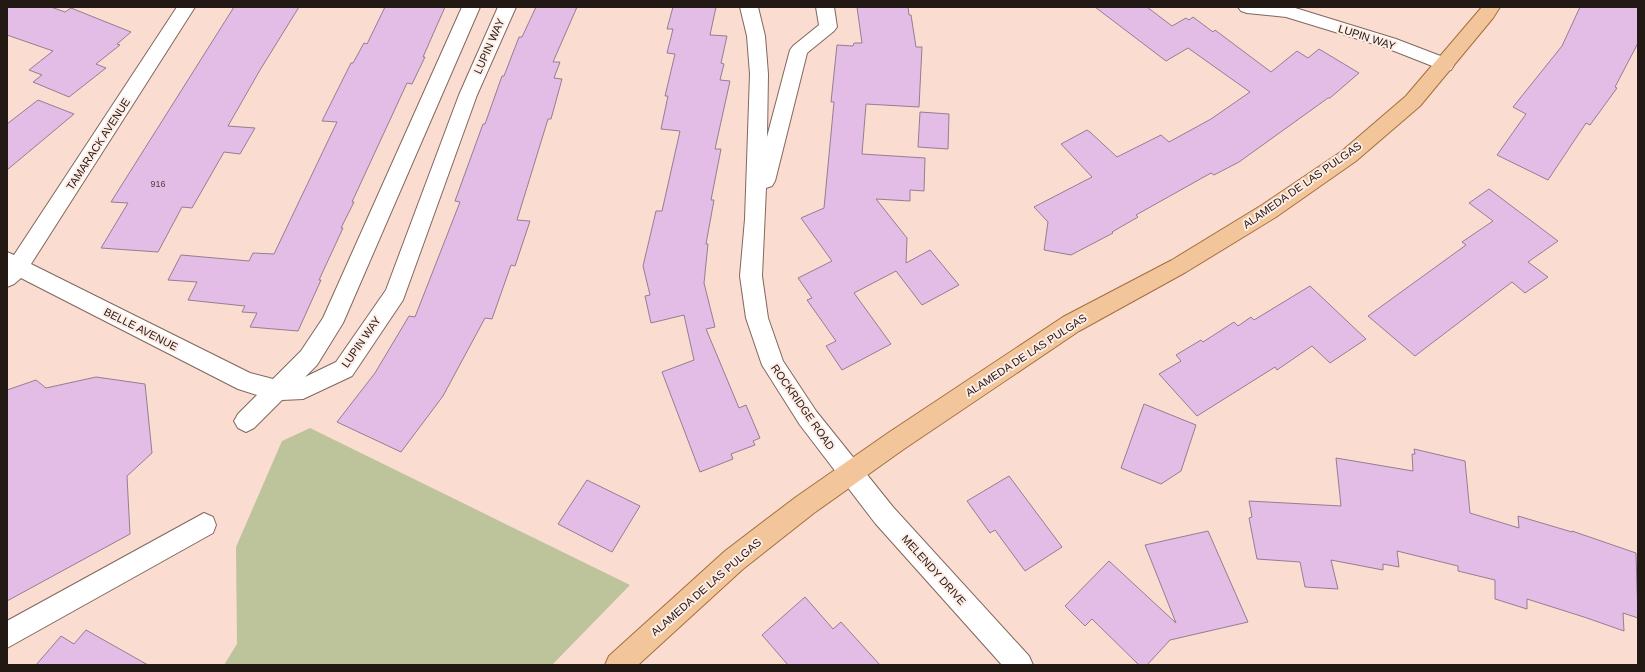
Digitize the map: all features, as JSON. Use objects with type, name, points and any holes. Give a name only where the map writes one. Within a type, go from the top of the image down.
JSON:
[{"type":"main road","name":"ALAMEDA DE LAS PULGAS","points":[[618,665],[734,560],[850,473],[1071,324],[1179,266],[1269,210],[1349,156],[1413,101],[1445,65],[1487,14],[1491,7]]},
{"type":"street","points":[[246,421],[309,358],[332,323],[471,7]]},
{"type":"street","name":"LUPIN WAY","points":[[278,390],[303,389],[344,369],[395,294],[468,95],[506,7]]},
{"type":"street","name":"ROCKRIDGE ROAD","points":[[749,7],[756,36],[759,74],[755,219],[751,276],[757,318],[773,365],[808,418],[850,473]]},
{"type":"street","name":"ROCKRIDGE ROAD","points":[[755,219],[799,50],[828,27],[825,7]]},
{"type":"street","name":"LUPIN WAY","points":[[1247,7],[1280,10],[1390,43],[1445,65]]},
{"type":"street","name":"TAMARACK AVENUE","points":[[11,269],[184,8]]},
{"type":"street","name":"BELLE AVENUE","points":[[11,269],[246,382],[278,390]]},
{"type":"street","name":"MELENDY DRIVE","points":[[850,473],[890,522],[1020,665]]},
{"type":"street","points":[[7,635],[204,525]]},
{"type":"green space","points":[[310,428],[630,585],[552,665],[224,665],[237,644],[236,547],[282,441]]},
{"type":"building","points":[[7,7],[51,7],[65,12],[71,8],[131,32],[117,44],[120,45],[96,64],[106,68],[69,97],[33,82],[42,75],[29,70],[53,51],[7,35]]},
{"type":"building","points":[[234,7],[299,7],[260,70],[228,126],[255,128],[240,154],[224,152],[192,208],[182,207],[158,252],[101,248],[128,203],[111,202]]},
{"type":"building","points":[[385,7],[445,7],[423,57],[425,57],[412,84],[407,83],[352,202],[354,202],[341,228],[343,228],[298,331],[250,327],[257,313],[242,312],[245,306],[188,300],[197,282],[168,280],[181,255],[249,261],[253,253],[274,254],[337,122],[322,121],[351,63],[353,63],[364,43],[367,44]]},
{"type":"building","points":[[536,7],[577,7],[553,62],[560,62],[554,78],[562,79],[551,119],[548,119],[517,220],[530,221],[515,266],[511,265],[492,319],[485,318],[443,396],[401,452],[337,422],[375,373],[409,316],[415,317],[460,202],[455,201],[483,124],[485,124],[502,76],[504,76],[519,37],[522,37]]},
{"type":"building","points":[[673,7],[716,7],[710,35],[727,36],[721,63],[724,64],[720,80],[730,81],[715,149],[721,149],[711,200],[714,200],[706,244],[708,244],[704,283],[715,327],[706,329],[739,408],[746,405],[760,438],[753,441],[755,445],[731,454],[733,459],[700,472],[662,372],[694,360],[684,315],[651,323],[645,296],[650,295],[643,266],[656,211],[662,211],[680,131],[661,129],[668,96],[665,96],[675,54],[667,53],[673,29],[667,29]]},
{"type":"building","points":[[857,7],[908,7],[909,15],[911,15],[916,47],[922,47],[919,107],[866,104],[862,154],[925,158],[924,191],[910,190],[910,201],[876,199],[907,238],[906,263],[930,250],[959,285],[922,305],[896,271],[854,293],[891,344],[842,370],[826,346],[836,341],[807,300],[812,298],[798,278],[832,261],[801,218],[824,208],[834,102],[831,102],[837,45],[853,46],[854,43],[862,43]]},
{"type":"building","points":[[1095,7],[1147,7],[1172,26],[1186,18],[1189,20],[1193,17],[1213,32],[1215,30],[1271,72],[1297,51],[1308,58],[1319,49],[1359,73],[1330,98],[1239,162],[1214,175],[1211,173],[1136,215],[1138,217],[1112,232],[1113,233],[1071,255],[1044,250],[1048,222],[1034,207],[1092,177],[1061,144],[1087,130],[1117,157],[1161,135],[1169,142],[1211,119],[1250,92],[1188,48],[1166,61]]},
{"type":"building","points":[[1580,7],[1638,7],[1638,43],[1615,87],[1617,88],[1590,125],[1586,123],[1548,180],[1497,155],[1526,114],[1513,107],[1562,46]]},
{"type":"building","points":[[38,100],[74,114],[7,170],[7,124]]},
{"type":"building","points":[[920,112],[949,114],[948,149],[918,147]]},
{"type":"building","points":[[1489,189],[1558,241],[1528,262],[1548,277],[1525,293],[1512,282],[1415,356],[1368,316],[1466,245],[1462,242],[1493,221],[1469,203]]},
{"type":"building","points":[[1310,286],[1366,339],[1330,363],[1312,346],[1277,370],[1275,367],[1197,416],[1159,374],[1181,361],[1176,355],[1201,340],[1203,342],[1234,322],[1238,326],[1251,317],[1254,320]]},
{"type":"building","points":[[96,377],[145,384],[152,453],[127,476],[130,534],[7,601],[7,390],[36,380],[46,388]]},
{"type":"building","points":[[1144,404],[1196,425],[1181,471],[1161,484],[1121,468]]},
{"type":"building","points":[[1414,449],[1465,461],[1470,513],[1519,528],[1518,516],[1572,531],[1636,553],[1638,618],[1623,613],[1624,631],[1527,599],[1527,609],[1495,599],[1495,580],[1458,571],[1458,566],[1397,551],[1399,567],[1383,564],[1383,570],[1331,560],[1338,589],[1305,587],[1300,562],[1257,559],[1249,518],[1252,517],[1249,501],[1341,506],[1336,458],[1413,471],[1412,454],[1415,454]]},
{"type":"building","points":[[1009,476],[1062,547],[1025,571],[995,530],[990,533],[967,501]]},
{"type":"building","points":[[587,480],[640,506],[612,552],[558,524]]},
{"type":"building","points":[[1208,531],[1248,622],[1170,640],[1147,665],[1139,665],[1092,619],[1085,626],[1065,606],[1109,561],[1176,623],[1145,545]]},
{"type":"building","points":[[805,597],[833,629],[841,622],[880,665],[788,665],[762,635]]},
{"type":"building","points":[[86,630],[148,665],[36,665],[61,636],[74,644]]}]
